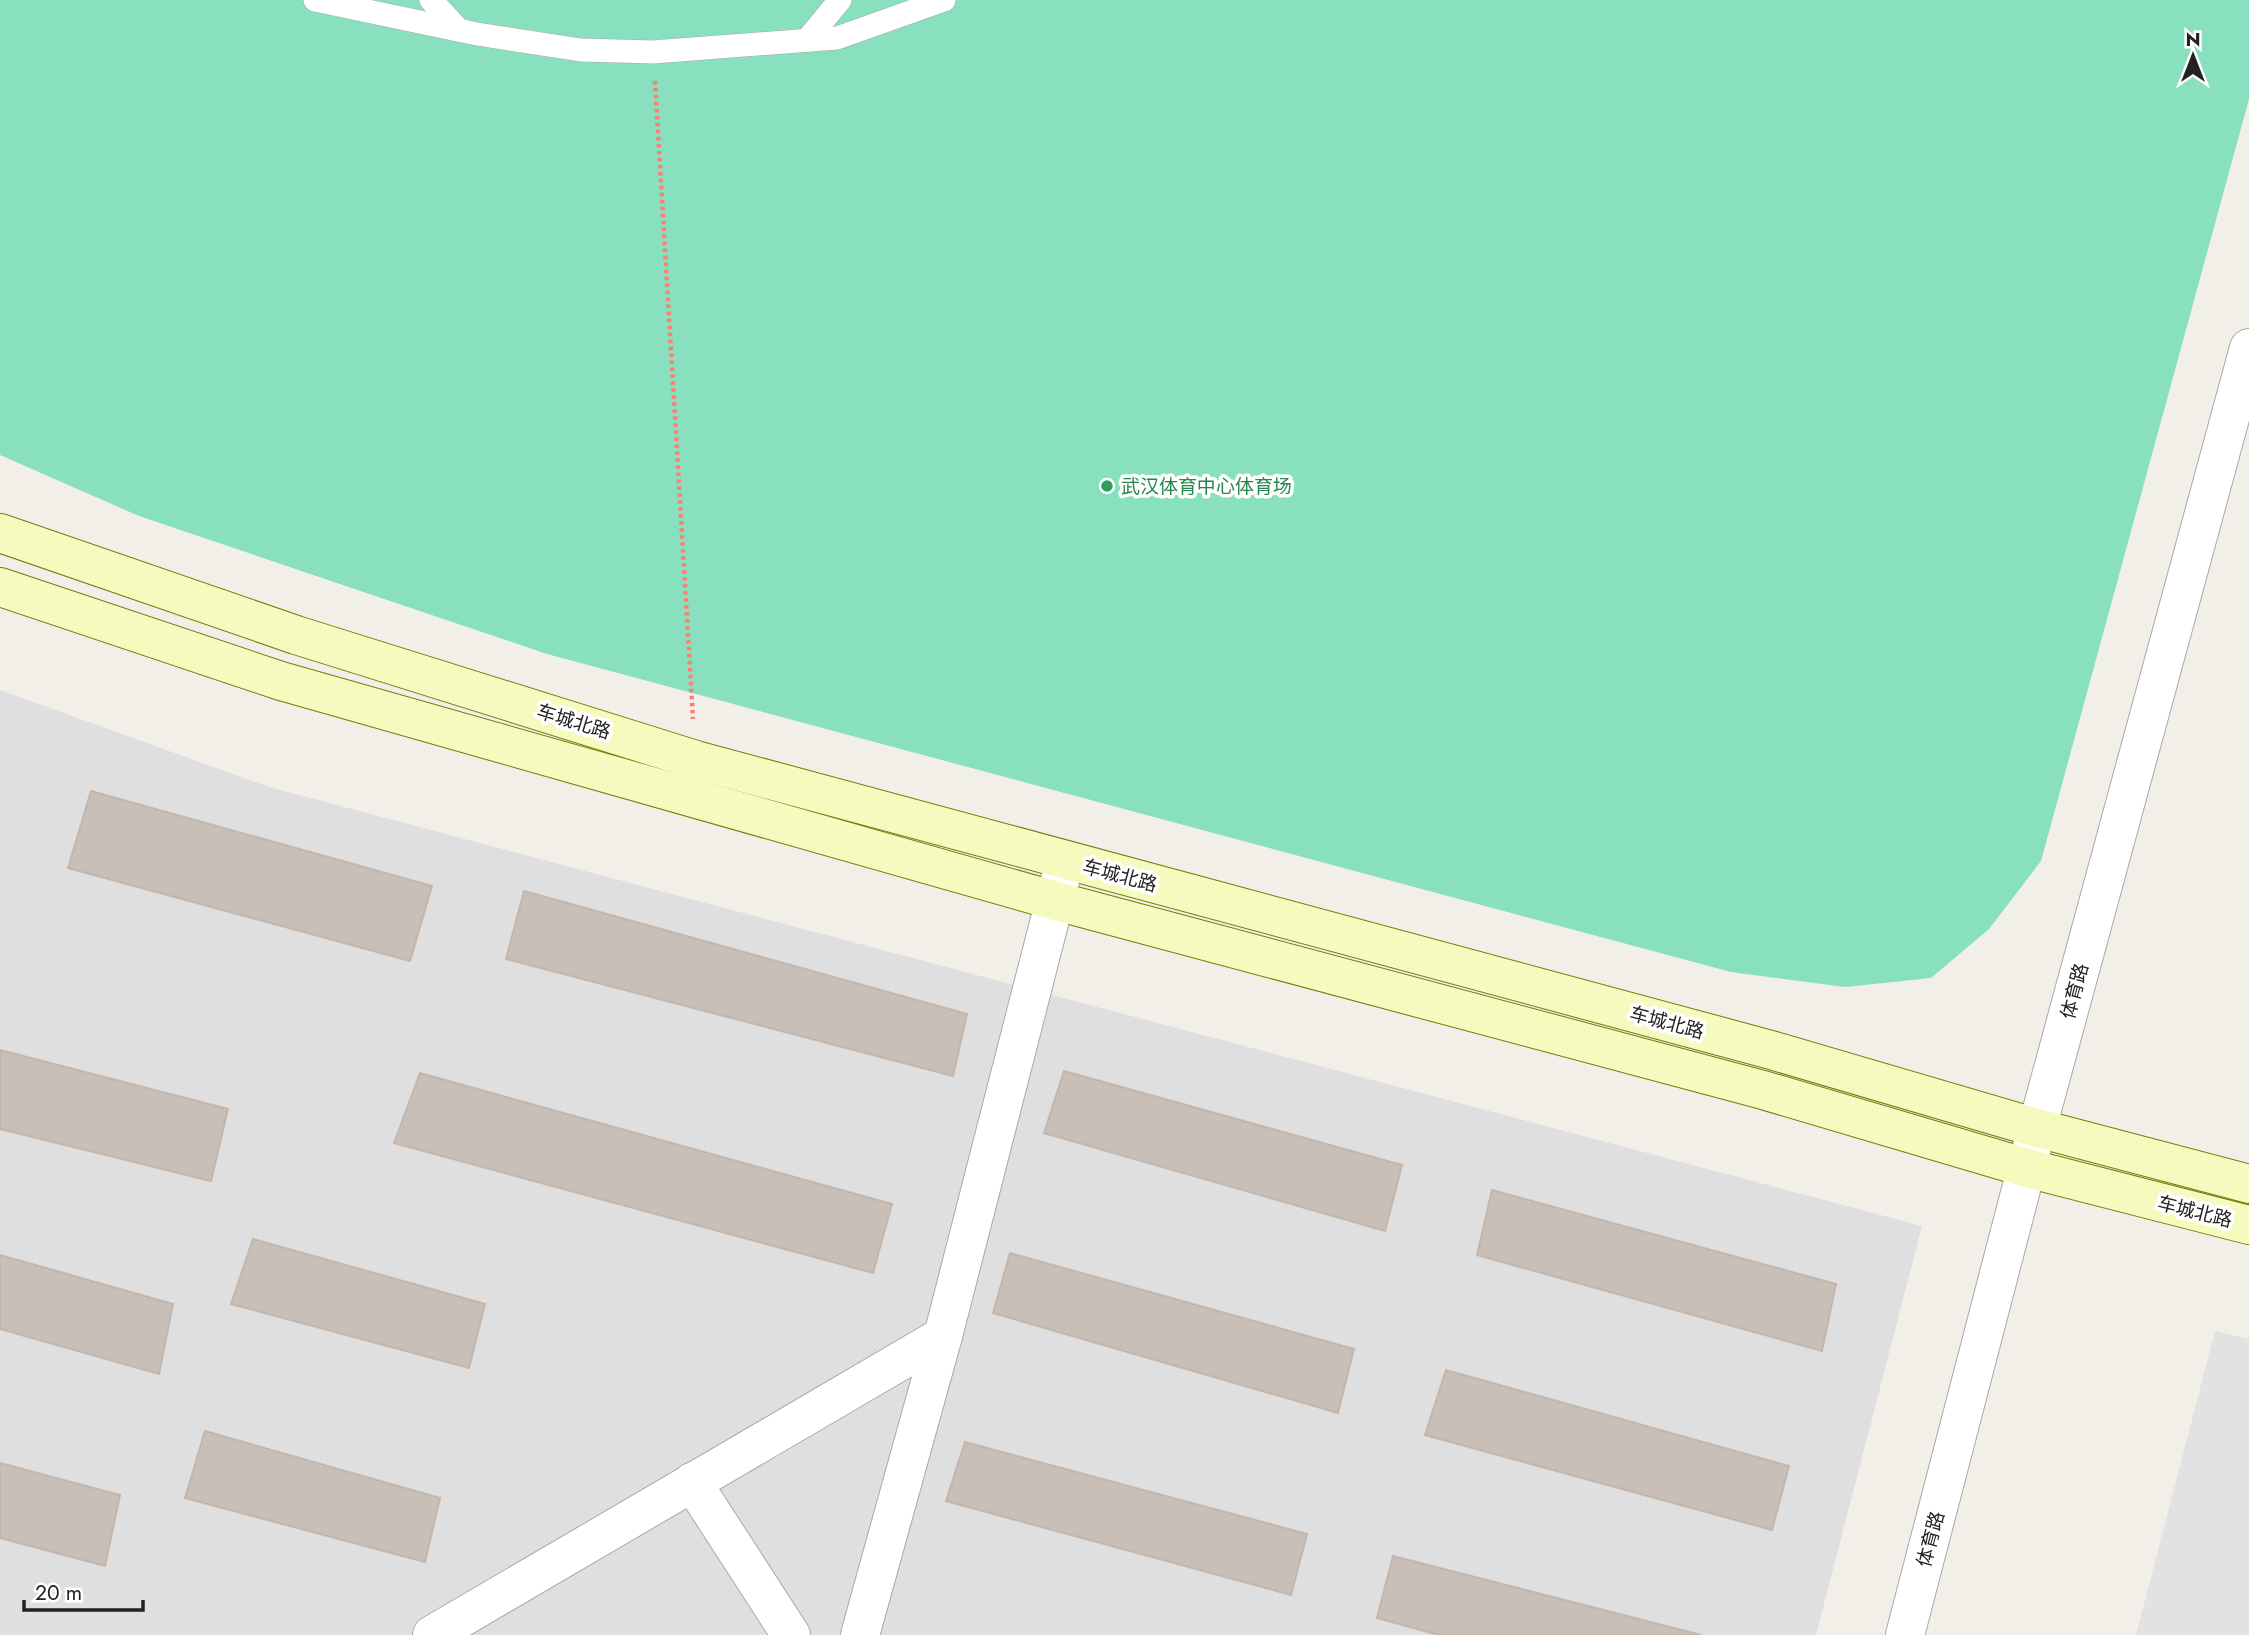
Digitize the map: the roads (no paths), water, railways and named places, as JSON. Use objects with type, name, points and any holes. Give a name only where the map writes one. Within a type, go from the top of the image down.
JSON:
[{"type":"main road","name":"车城北路","points":[[0,533],[296,635],[696,760],[1771,1050],[2037,1128],[2249,1184]]},
{"type":"main road","name":"车城北路","points":[[0,587],[281,681],[1056,901],[1723,1079],[2027,1168],[2249,1225]]},
{"type":"street","name":"体育路","points":[[1905,1635],[2037,1128],[2249,348]]},
{"type":"street","points":[[860,1635],[943,1336],[1065,861]]},
{"type":"street","points":[[432,1635],[943,1336]]},
{"type":"street","points":[[692,1482],[791,1635]]},
{"type":"lane","points":[[315,0],[459,30],[581,50],[653,52],[837,38],[944,0]]},
{"type":"lane","points":[[432,0],[459,30]]},
{"type":"lane","points":[[807,40],[840,0]]},
{"type":"place","name":"武汉体育中心体育场","points":[[1107,486]]}]
